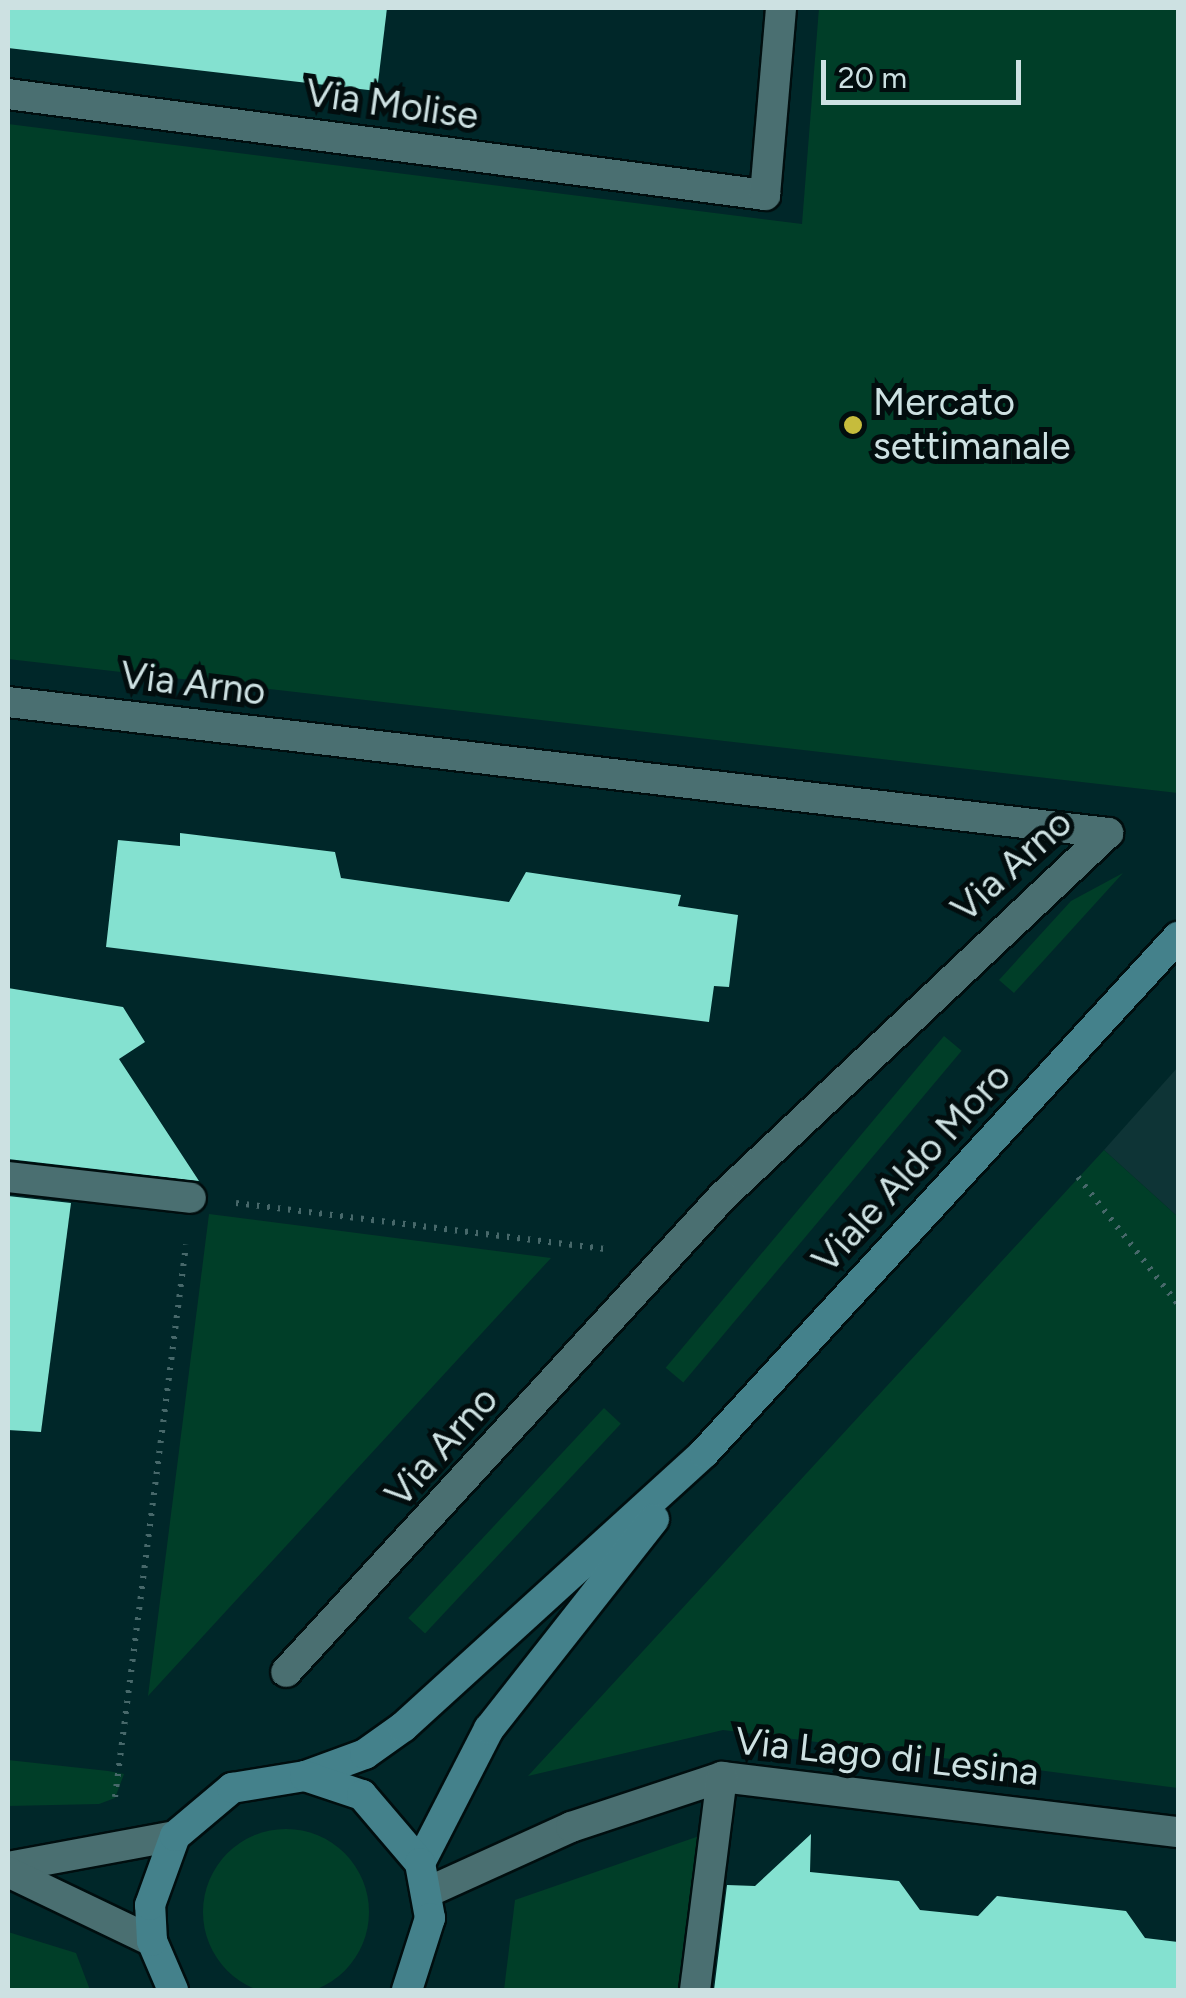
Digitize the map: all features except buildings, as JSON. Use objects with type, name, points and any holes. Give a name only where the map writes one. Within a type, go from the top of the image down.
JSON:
[{"type":"main road","name":"Viale Aldo Moro","points":[[415,1984],[424,1877],[489,1729],[704,1453],[1178,937]]},
{"type":"main road","name":"Viale Aldo Moro","points":[[163,1986],[152,1941],[158,1869],[175,1836],[232,1788],[305,1776],[365,1754],[403,1727],[704,1453]]},
{"type":"main road","name":"Viale Aldo Moro","points":[[305,1776],[362,1795],[424,1877]]},
{"type":"street","name":"Via Molise","points":[[8,94],[765,195],[781,8]]},
{"type":"street","name":"Via Arno","points":[[8,702],[1108,834],[911,1010],[669,1257],[286,1672]]},
{"type":"street","points":[[8,1177],[191,1198]]},
{"type":"street","points":[[695,1990],[722,1777]]},
{"type":"street","name":"Via Lago di Lesina","points":[[424,1877],[722,1777],[1178,1832]]},
{"type":"street","points":[[8,1869],[175,1836]]},
{"type":"street","points":[[8,1869],[152,1941]]},
{"type":"path","points":[[1078,1177],[1178,1304]]},
{"type":"path","points":[[114,1798],[191,1198],[669,1257]]},
{"type":"shaded area","points":[[1178,1067],[1178,1217],[1104,1150]]},
{"type":"green space","points":[[819,8],[1178,8],[1178,793],[8,659],[8,124],[802,224]]},
{"type":"green space","points":[[1123,873],[1014,993],[999,980],[1071,901]]},
{"type":"green space","points":[[944,1036],[962,1051],[683,1382],[666,1368]]},
{"type":"green space","points":[[1104,1150],[1178,1217],[1178,1788],[723,1730],[528,1776]]},
{"type":"green space","points":[[209,1214],[551,1258],[148,1696]]},
{"type":"green space","points":[[604,1408],[621,1424],[425,1634],[408,1618]]},
{"type":"green space","points":[[8,1760],[124,1774],[115,1798],[99,1804],[8,1806]]},
{"type":"green space","points":[[286,1829],[318,1835],[345,1853],[363,1880],[369,1912],[363,1944],[345,1971],[318,1989],[286,1995],[254,1989],[227,1971],[209,1944],[203,1912],[209,1880],[227,1853],[254,1835]]},
{"type":"green space","points":[[705,1834],[685,1990],[504,1990],[515,1900]]},
{"type":"green space","points":[[8,1932],[76,1953],[90,1990],[8,1990]]},
{"type":"place","name":"Mercato settimanale","points":[[853,425]]}]
